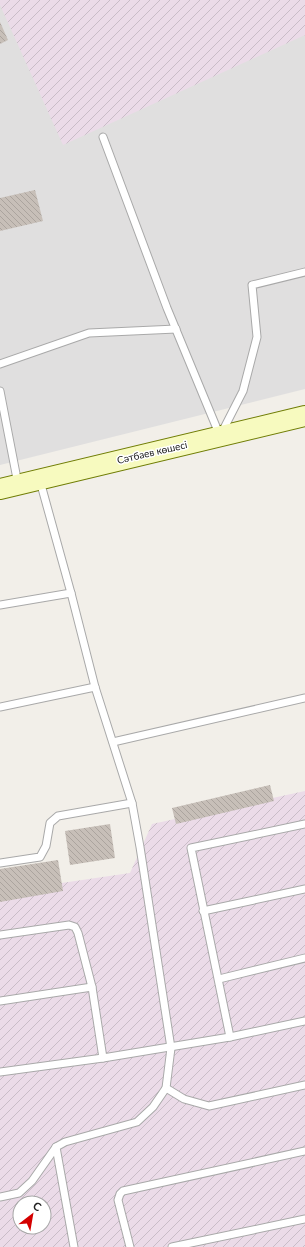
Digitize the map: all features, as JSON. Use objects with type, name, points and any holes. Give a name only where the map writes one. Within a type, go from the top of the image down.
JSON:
[{"type":"main road","name":"Сәтбаев көшесі","points":[[9,487],[305,416]]},
{"type":"lane","points":[[103,137],[176,329],[220,436]]},
{"type":"lane","points":[[220,436],[242,391],[257,338],[252,285],[305,272]]},
{"type":"lane","points":[[0,364],[89,333],[176,329]]},
{"type":"lane","points":[[0,391],[9,487]]},
{"type":"lane","points":[[0,1197],[19,1193],[32,1181],[56,1147],[65,1142],[137,1122],[153,1107],[166,1088],[171,1048],[132,803],[95,687],[72,593],[40,479]]},
{"type":"lane","points":[[0,605],[72,593]]},
{"type":"lane","points":[[0,706],[95,687]]},
{"type":"lane","points":[[113,742],[305,698]]},
{"type":"lane","points":[[0,863],[40,856],[46,846],[50,823],[58,816],[132,803]]},
{"type":"lane","points":[[230,1037],[191,848],[305,824]]},
{"type":"lane","points":[[203,911],[305,889]]},
{"type":"lane","points":[[0,935],[69,925],[75,927],[78,933],[92,987],[103,1058]]},
{"type":"lane","points":[[219,979],[305,958]]},
{"type":"lane","points":[[0,1001],[92,987]]},
{"type":"lane","points":[[0,1072],[171,1048],[305,1021]]},
{"type":"lane","points":[[166,1088],[184,1100],[209,1106],[305,1085]]},
{"type":"lane","points":[[56,1147],[74,1247]]},
{"type":"lane","points":[[130,1247],[118,1200],[123,1191],[305,1151]]},
{"type":"lane","points":[[172,1247],[305,1219]]},
{"type":"shaded area","points":[[0,0],[305,0],[305,389],[0,465]]},
{"type":"shaded area","points":[[0,0],[305,0],[305,35],[63,145],[0,5]]},
{"type":"shaded area","points":[[305,791],[305,1247],[0,1247],[0,892],[130,873],[152,824]]},
{"type":"building","points":[[0,22],[8,40],[0,44]]},
{"type":"building","points":[[35,190],[43,221],[0,231],[0,198]]},
{"type":"building","points":[[270,785],[274,801],[176,824],[172,808]]},
{"type":"building","points":[[110,824],[115,858],[70,865],[65,831]]},
{"type":"building","points":[[58,860],[63,891],[0,902],[0,869]]}]
